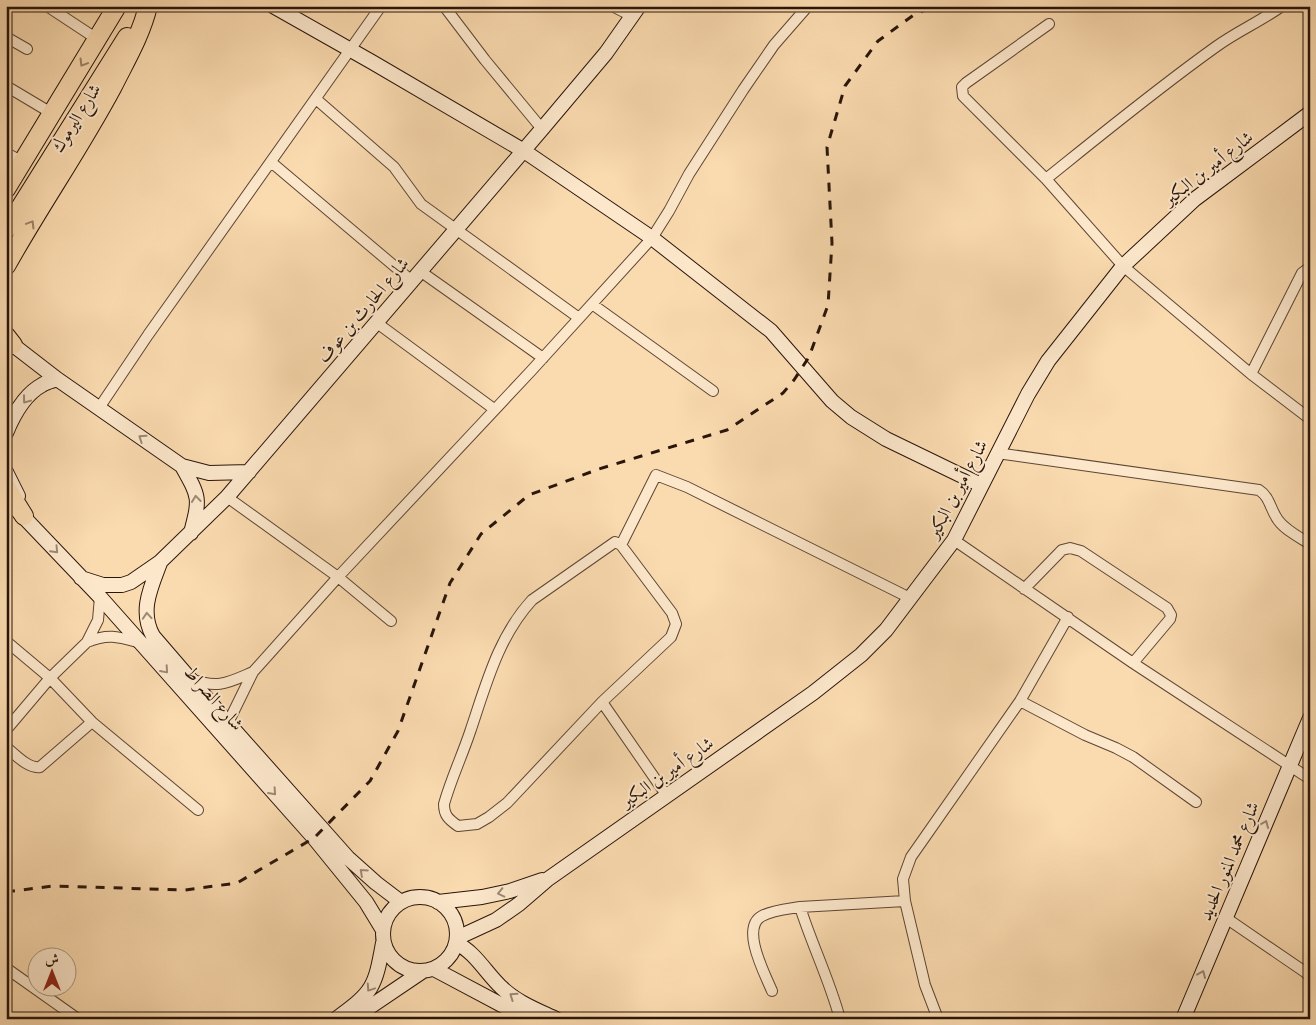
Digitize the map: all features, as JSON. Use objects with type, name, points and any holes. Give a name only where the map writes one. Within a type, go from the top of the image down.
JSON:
[{"type":"highway","name":"شارع اليرموك","points":[[6,189],[117,6]]},
{"type":"highway","name":"شارع اليرموك","points":[[6,230],[146,6]]},
{"type":"highway","points":[[6,266],[104,103],[135,44],[144,20],[146,6]]},
{"type":"highway","points":[[7,497],[29,522]]},
{"type":"street","points":[[47,6],[97,39]]},
{"type":"street","points":[[273,6],[524,151],[652,238],[771,331],[832,401],[851,417],[894,443],[981,485]]},
{"type":"street","points":[[99,408],[148,335],[381,6]]},
{"type":"street","points":[[444,6],[485,60],[542,129]]},
{"type":"street","points":[[612,6],[635,11]]},
{"type":"street","points":[[228,723],[253,672],[338,577],[543,358],[652,238],[689,174],[743,90],[774,45],[808,6]]},
{"type":"street","points":[[1046,179],[1111,126],[1218,45],[1282,6]]},
{"type":"street","name":"شارع الحارث بن عوف","points":[[81,578],[103,585],[122,585],[131,582],[160,562],[191,534],[249,472],[457,230],[606,53],[635,11]]},
{"type":"street","points":[[1048,24],[966,83],[962,87],[964,96],[1046,179],[1123,266],[1251,374],[1310,419]]},
{"type":"street","points":[[6,37],[27,49]]},
{"type":"street","points":[[6,86],[53,114]]},
{"type":"street","points":[[316,99],[394,167],[421,204],[579,318]]},
{"type":"street","name":"شارع أمير بن البكير","points":[[456,941],[496,920],[519,904],[548,878],[813,693],[861,655],[886,630],[954,540],[997,453],[1048,361],[1123,266],[1195,199],[1310,113]]},
{"type":"street","points":[[6,153],[23,162]]},
{"type":"street","points":[[271,162],[416,276],[543,358]]},
{"type":"street","points":[[1251,374],[1302,273],[1310,266]]},
{"type":"street","points":[[592,304],[713,391]]},
{"type":"street","points":[[377,323],[494,409]]},
{"type":"street","points":[[8,341],[57,379],[182,466],[209,474],[249,472]]},
{"type":"street","points":[[6,433],[28,396],[42,385],[57,379]]},
{"type":"street","points":[[997,453],[1259,490],[1268,498],[1276,518],[1282,525],[1310,544]]},
{"type":"street","points":[[182,466],[194,486],[197,498],[198,506],[191,534]]},
{"type":"street","name":"شارع الصراط","points":[[6,472],[29,522],[100,598],[314,838],[366,902],[383,937]]},
{"type":"street","points":[[621,545],[656,475],[687,487],[910,598]]},
{"type":"street","points":[[227,497],[338,577],[391,621]]},
{"type":"street","points":[[954,540],[1133,663],[1310,779]]},
{"type":"street","points":[[615,542],[621,545],[672,613],[676,624],[671,637],[602,702],[507,803],[477,824],[458,826],[448,819],[444,812],[447,791],[490,671],[512,625],[522,611],[544,591],[615,542]]},
{"type":"street","points":[[1024,588],[1062,550],[1075,549],[1082,551],[1168,608],[1170,619],[1133,663]]},
{"type":"street","name":"شارع الصراط","points":[[160,562],[148,594],[146,607],[148,627],[153,636],[348,858],[401,902]]},
{"type":"street","points":[[6,730],[50,678],[87,642],[98,620],[100,598]]},
{"type":"street","points":[[938,1019],[924,985],[905,901],[903,880],[911,857],[1020,701],[1068,617]]},
{"type":"street","points":[[87,642],[107,636],[116,636],[141,644]]},
{"type":"street","points":[[6,641],[50,678],[92,722],[198,810]]},
{"type":"street","points":[[190,679],[206,685],[216,685],[227,683],[253,672]]},
{"type":"street","points":[[1020,701],[1085,735],[1133,757],[1196,802]]},
{"type":"street","points":[[602,702],[667,796]]},
{"type":"street","name":"شارع محمد المنور الحديد","points":[[1183,1019],[1310,718]]},
{"type":"street","points":[[6,747],[29,765],[36,768],[40,767],[92,722]]},
{"type":"street","name":"شارع أمير بن البكير","points":[[438,902],[482,898],[548,878]]},
{"type":"street","points":[[336,1019],[368,993],[378,974],[386,919],[392,909],[401,902],[413,898],[426,898],[438,902],[448,910],[454,920],[456,941],[451,954],[444,963],[428,970],[352,1019]]},
{"type":"street","points":[[772,992],[756,950],[752,929],[754,923],[760,917],[800,907],[905,901]]},
{"type":"street","points":[[800,907],[810,938],[836,1002],[840,1019]]},
{"type":"street","points":[[1226,918],[1310,977]]},
{"type":"street","points":[[383,937],[389,955],[398,965],[410,970],[428,970],[528,1019]]},
{"type":"street","points":[[456,941],[471,952],[502,988],[516,999],[556,1019]]},
{"type":"street","points":[[6,968],[78,1019]]},
{"type":"railway","points":[[6,892],[53,886],[185,890],[237,883],[314,838],[370,781],[398,731],[450,583],[481,534],[529,495],[599,469],[727,430],[783,393],[809,357],[828,305],[832,243],[827,147],[845,86],[878,41],[915,14],[937,6]]}]
